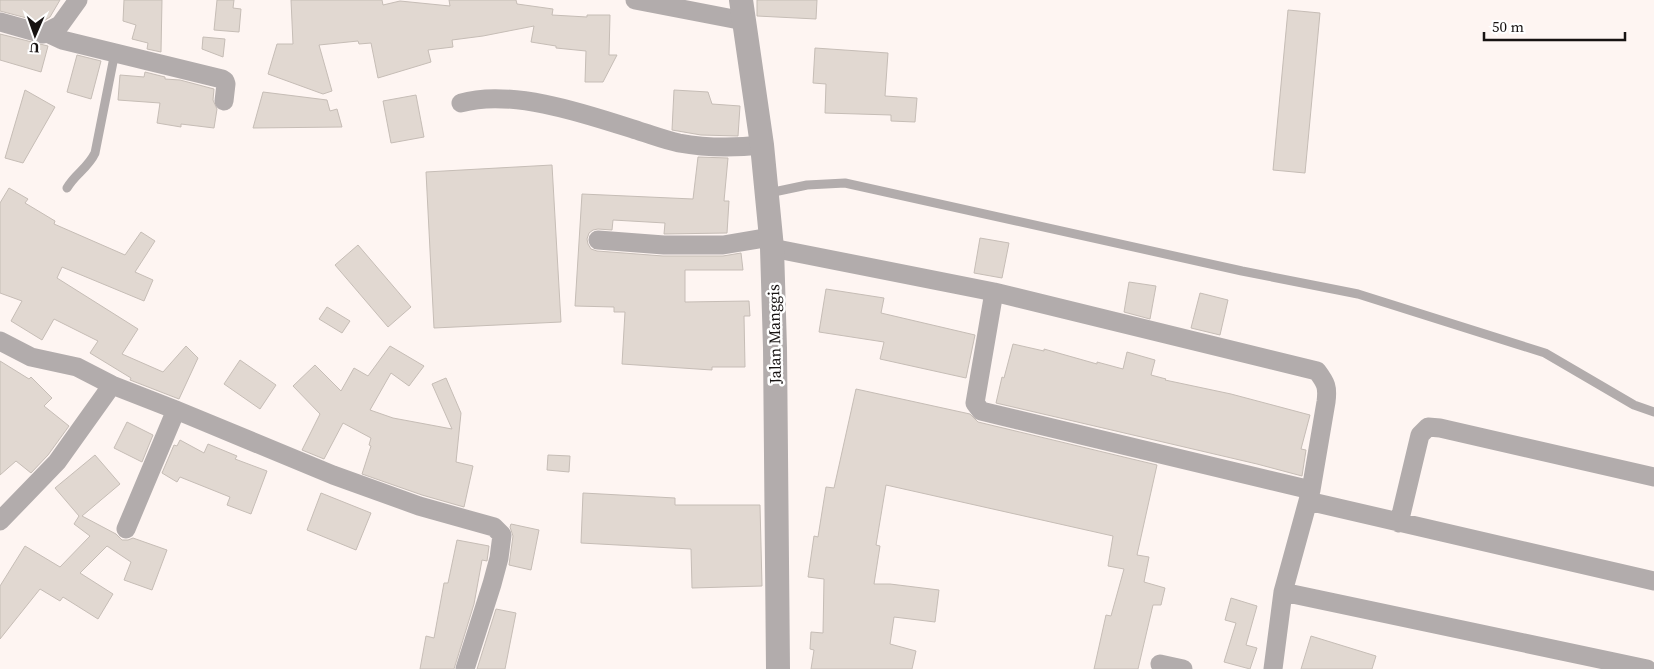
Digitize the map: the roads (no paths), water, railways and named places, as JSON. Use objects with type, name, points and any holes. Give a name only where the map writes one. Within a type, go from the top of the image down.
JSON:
[{"type":"street","points":[[0,22],[43,34],[47,33],[60,25],[78,0]]},
{"type":"street","points":[[635,0],[742,10]]},
{"type":"street","name":"Jalan Manggis","points":[[742,10],[762,145],[771,243],[775,348],[778,669]]},
{"type":"street","points":[[47,33],[62,40],[225,81],[224,101]]},
{"type":"street","points":[[462,103],[493,97],[528,101],[586,115],[680,143],[731,147],[762,145]]},
{"type":"street","points":[[598,240],[664,245],[771,243],[994,292],[1317,372],[1327,390],[1310,496],[1283,592],[1273,669]]},
{"type":"street","points":[[994,292],[975,403],[981,411],[1310,496],[1399,522],[1654,581]]},
{"type":"street","points":[[0,340],[31,357],[76,367],[150,401],[333,475],[419,506],[494,527],[502,536],[499,558],[465,669]]},
{"type":"street","points":[[0,521],[57,462],[112,385]]},
{"type":"street","points":[[126,529],[176,410]]},
{"type":"street","points":[[1399,522],[1420,435],[1428,427],[1440,428],[1654,477]]},
{"type":"street","points":[[1283,592],[1647,669]]},
{"type":"street","points":[[1160,664],[1183,669]]},
{"type":"lane","points":[[67,188],[74,178],[91,162],[95,153],[115,52]]},
{"type":"lane","points":[[767,194],[807,185],[845,183],[1242,271],[1358,294],[1545,353],[1634,404],[1654,412]]}]
